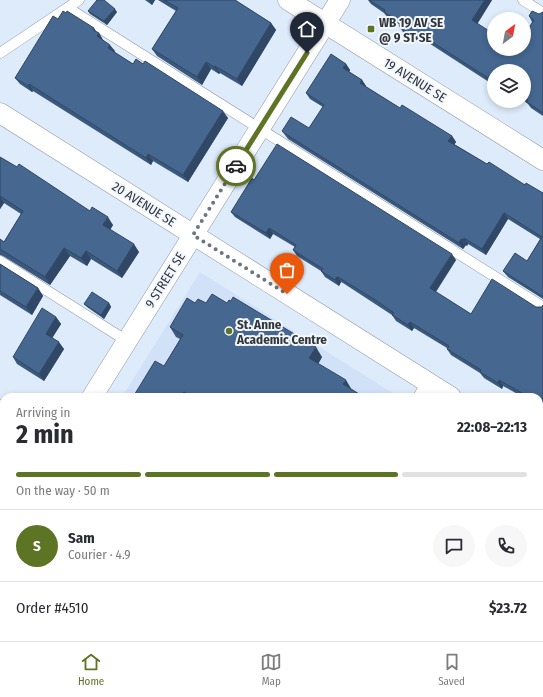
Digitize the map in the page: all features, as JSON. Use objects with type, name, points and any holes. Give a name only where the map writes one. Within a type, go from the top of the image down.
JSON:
[{"type":"street","name":"19 AVENUE SE","points":[[288,0],[543,160]]},
{"type":"street","name":"9 STREET SE","points":[[94,393],[340,0]]},
{"type":"street","name":"20 AVENUE SE","points":[[0,113],[193,235],[423,390],[435,393]]},
{"type":"lane","points":[[0,53],[79,0]]},
{"type":"lane","points":[[523,0],[543,13]]},
{"type":"lane","points":[[68,8],[543,307]]},
{"type":"lane","points":[[0,261],[127,341]]},
{"type":"shaded area","name":"St. Anne Academic Centre","points":[[200,272],[393,393],[124,393]]},
{"type":"building","points":[[97,0],[104,0],[115,9],[104,21],[88,11]]},
{"type":"building","points":[[164,0],[235,0],[271,23],[237,79],[206,62],[197,77],[152,49],[178,8]]},
{"type":"building","points":[[369,0],[485,0],[472,20],[487,30],[487,56],[531,56],[531,24],[534,20],[531,18],[531,13],[532,11],[539,14],[543,12],[543,113],[531,105],[531,64],[487,64],[487,77],[417,32],[414,36],[399,26],[401,23],[384,12],[385,10]]},
{"type":"building","points":[[63,11],[66,13],[67,11],[94,28],[93,30],[99,33],[97,36],[110,45],[108,48],[133,64],[136,59],[143,64],[145,61],[223,111],[183,175],[148,154],[146,158],[29,84],[28,86],[15,78],[53,16],[58,19]]},
{"type":"building","points":[[331,54],[346,64],[343,68],[362,80],[360,83],[400,108],[402,105],[452,136],[448,141],[487,164],[489,162],[525,185],[526,183],[543,193],[543,297],[503,271],[515,253],[527,261],[542,237],[504,213],[482,249],[464,238],[463,240],[461,239],[459,243],[282,131],[291,117],[309,128],[324,105],[306,93]]},
{"type":"building","points":[[277,144],[452,254],[430,288],[471,314],[492,279],[536,307],[542,307],[543,305],[543,393],[522,393],[499,380],[498,383],[480,372],[481,370],[447,349],[449,346],[410,322],[408,325],[392,315],[394,313],[377,301],[338,277],[335,280],[321,271],[323,269],[293,250],[296,245],[269,228],[266,233],[231,212],[252,178],[254,180]]},
{"type":"building","points":[[0,157],[17,167],[19,164],[90,211],[92,207],[108,217],[103,225],[134,244],[117,271],[86,251],[81,258],[64,248],[45,277],[0,249],[0,239],[4,242],[23,211],[0,196]]},
{"type":"building","points":[[0,264],[38,288],[26,307],[0,291]]},
{"type":"building","points":[[92,292],[109,303],[101,315],[84,304]]},
{"type":"building","name":"St. Anne Academic Centre","points":[[212,294],[227,303],[229,300],[231,301],[233,297],[316,347],[309,358],[346,380],[343,384],[358,393],[135,393],[155,361],[164,366],[183,335],[170,327],[187,298],[195,303],[198,299],[206,303]]},
{"type":"building","points":[[42,308],[56,317],[46,334],[59,342],[39,374],[13,357]]},
{"type":"way so far","points":[[236,166],[193,235],[287,294]]},
{"type":"place","name":"WB 19 AV SE @ 9 ST SE","points":[[371,29]]},
{"type":"place","name":"St. Anne Academic Centre","points":[[229,331]]},
{"type":"route","points":[[236,166],[307,53]]}]
